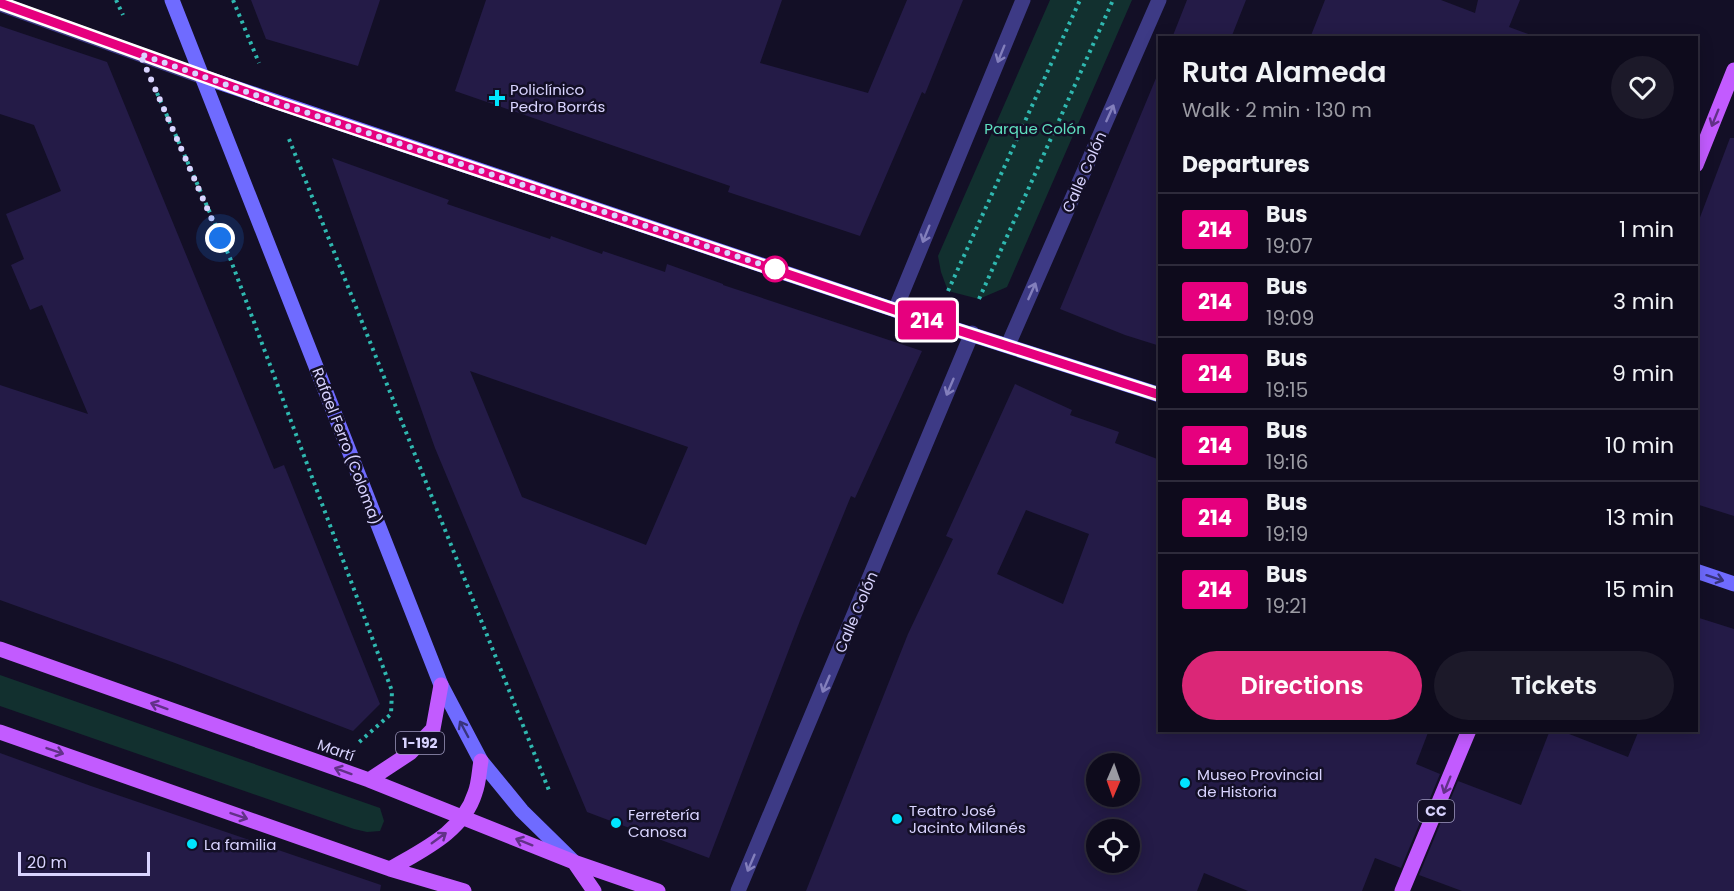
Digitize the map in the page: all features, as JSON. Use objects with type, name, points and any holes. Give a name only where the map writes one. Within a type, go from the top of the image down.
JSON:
[{"type":"main road","name":"Rafael Ferro (Coloma)","points":[[172,0],[441,685],[481,761],[522,811],[574,862]]},
{"type":"main road","points":[[1698,160],[1734,70]]},
{"type":"main road","points":[[203,77],[895,310],[1158,394]]},
{"type":"main road","points":[[1698,573],[1734,584]]},
{"type":"main road","name":"Martí","points":[[0,649],[369,780],[574,862],[658,891]]},
{"type":"main road","name":"1-192","points":[[369,780],[410,753],[433,729],[441,685]]},
{"type":"main road","points":[[0,732],[390,869],[464,891]]},
{"type":"main road","name":"CC","points":[[1402,891],[1468,732]]},
{"type":"main road","points":[[390,869],[441,838],[464,818],[475,794],[481,761]]},
{"type":"main road","name":"1-192","points":[[574,862],[594,891]]},
{"type":"street","points":[[895,310],[1023,0]]},
{"type":"street","name":"Calle Colón","points":[[1008,345],[1159,0]]},
{"type":"street","points":[[0,3],[203,77]]},
{"type":"street","name":"Calle Colón","points":[[738,891],[972,333]]},
{"type":"path","points":[[116,0],[230,258],[392,691],[391,714],[357,744]]},
{"type":"path","points":[[233,0],[551,796]]},
{"type":"path","points":[[948,291],[1080,0]]},
{"type":"path","points":[[979,299],[1113,0]]},
{"type":"green space","name":"Parque Colón","points":[[1050,0],[1132,0],[1007,287],[979,299],[948,291],[938,256]]},
{"type":"green space","points":[[0,675],[380,808],[384,821],[380,831],[367,832],[354,829],[0,706]]},
{"type":"building","points":[[251,0],[380,0],[358,66],[266,39]]},
{"type":"building","points":[[486,0],[782,0],[760,63],[868,93],[907,0],[963,0],[925,94],[922,92],[860,236],[728,192],[730,186],[455,91]]},
{"type":"building","points":[[1187,0],[1246,0],[1232,36],[1173,36]]},
{"type":"building","points":[[1325,0],[1441,0],[1475,13],[1478,0],[1520,0],[1509,27],[1531,35],[1531,36],[1311,36]]},
{"type":"building","points":[[0,26],[107,62],[274,469],[284,465],[380,704],[353,731],[175,663],[0,600],[0,385],[88,414],[42,305],[30,310],[11,265],[24,259],[6,214],[61,191],[34,125],[0,114]]},
{"type":"building","points":[[1158,73],[1158,345],[1060,309]]},
{"type":"building","points":[[1730,138],[1734,138],[1734,516],[1698,505],[1698,223]]},
{"type":"building","points":[[332,158],[449,200],[447,204],[550,239],[551,236],[602,254],[603,251],[665,272],[667,264],[922,351],[855,498],[851,496],[801,618],[709,858],[587,812],[435,448]],"holes":[[[470,371],[688,447],[646,545],[522,497]]]},
{"type":"building","points":[[1015,384],[1072,410],[1070,415],[1119,432],[1115,443],[1158,459],[1158,732],[1428,732],[1416,764],[1440,774],[1401,868],[1375,858],[1362,891],[1248,891],[1204,873],[1197,891],[806,891],[908,634],[953,539],[946,536]],"holes":[[[1026,510],[1089,534],[1063,604],[997,574]]]},
{"type":"building","points":[[1698,618],[1734,629],[1734,891],[1462,891],[1419,875],[1458,781],[1521,805],[1549,732],[1564,732],[1628,757],[1638,732],[1698,732]]},
{"type":"building","points":[[0,753],[381,885],[380,891],[0,891]]},
{"type":"bus line","name":"214","points":[[0,3],[275,102],[895,310],[1158,394]]},
{"type":"place","name":"Policlínico Pedro Borrás","points":[[497,98]]},
{"type":"place","name":"Museo Provincial de Historia","points":[[1185,783]]},
{"type":"place","name":"Teatro José Jacinto Milanés","points":[[897,819]]},
{"type":"place","name":"Ferretería Canosa","points":[[616,823]]},
{"type":"place","name":"La familia","points":[[192,844]]},
{"type":"route","points":[[220,238],[140,54],[275,102],[775,269]]}]
